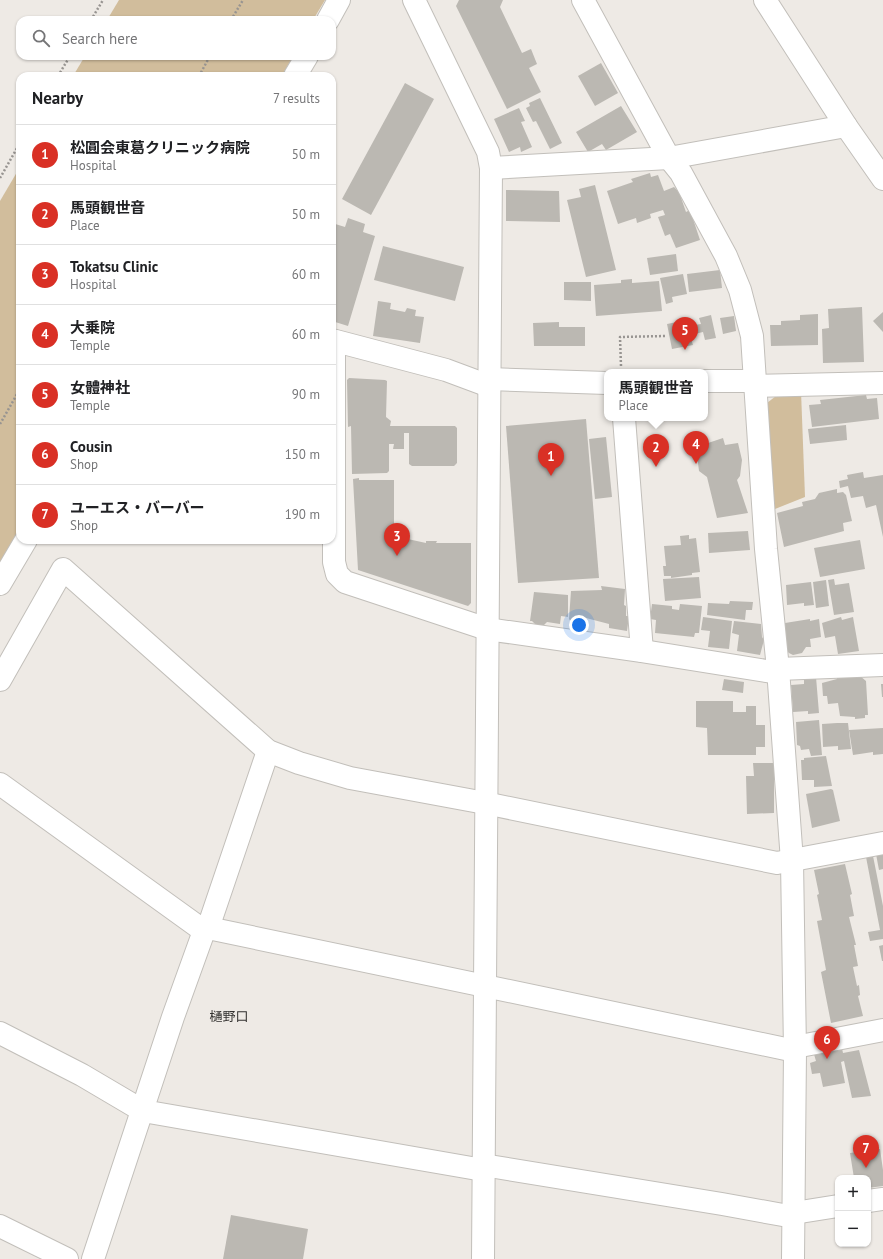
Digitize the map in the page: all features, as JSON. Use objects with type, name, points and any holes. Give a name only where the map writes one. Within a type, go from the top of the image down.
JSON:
[{"type":"street","points":[[330,16],[339,0]]},
{"type":"street","points":[[414,0],[488,152],[490,168],[483,1259]]},
{"type":"street","points":[[583,0],[669,158],[681,173],[726,256],[740,290],[752,336],[766,549],[779,671],[792,861],[795,1049],[793,1259]]},
{"type":"street","points":[[765,0],[846,126],[883,179]]},
{"type":"street","points":[[297,72],[305,60]]},
{"type":"street","points":[[490,168],[669,158],[846,126]]},
{"type":"street","points":[[336,341],[489,382],[604,383]]},
{"type":"street","points":[[708,381],[756,383],[883,383]]},
{"type":"street","points":[[624,421],[642,651]]},
{"type":"street","points":[[0,584],[24,544]]},
{"type":"street","points":[[334,544],[334,562],[337,574],[345,582],[487,629],[779,671],[883,665]]},
{"type":"street","points":[[0,680],[63,569],[268,751],[300,763],[350,778],[485,803],[777,863],[883,843]]},
{"type":"street","points":[[93,1259],[143,1110],[268,751]]},
{"type":"street","points":[[0,784],[206,930],[795,1049],[883,1030]]},
{"type":"street","points":[[0,1033],[82,1075],[143,1110],[483,1168],[794,1215],[835,1207]]},
{"type":"street","points":[[871,1201],[883,1199]]},
{"type":"street","points":[[0,1226],[67,1259]]},
{"type":"path","points":[[93,16],[103,0]]},
{"type":"path","points":[[233,16],[243,0]]},
{"type":"path","points":[[60,72],[68,60]]},
{"type":"path","points":[[201,72],[208,60]]},
{"type":"path","points":[[0,178],[16,150]]},
{"type":"path","points":[[621,369],[620,337],[665,336]]},
{"type":"path","points":[[0,424],[16,396]]},
{"type":"shaded area","points":[[119,0],[325,0],[315,16],[109,16]]},
{"type":"shaded area","points":[[83,60],[291,60],[284,72],[75,72]]},
{"type":"shaded area","points":[[16,174],[16,544],[18,544],[0,575],[0,201]]},
{"type":"shaded area","points":[[801,391],[805,497],[775,509],[763,406],[780,393]]},
{"type":"building","points":[[459,0],[503,0],[500,7],[522,53],[531,49],[537,64],[529,68],[541,92],[507,109],[456,6]]},
{"type":"building","points":[[601,63],[618,93],[595,106],[578,76]]},
{"type":"building","points":[[405,83],[434,99],[371,215],[342,199]]},
{"type":"building","points":[[540,98],[562,143],[550,149],[536,121],[533,122],[526,108],[530,106],[529,103]]},
{"type":"building","points":[[621,106],[637,132],[606,150],[602,144],[588,152],[576,132]]},
{"type":"building","points":[[519,108],[525,121],[521,122],[532,147],[521,152],[520,147],[509,152],[494,119]]},
{"type":"building","points":[[650,173],[651,177],[658,175],[664,191],[674,187],[679,192],[686,212],[690,210],[700,240],[676,248],[670,234],[665,236],[658,217],[665,215],[663,210],[650,214],[651,218],[637,223],[636,218],[618,224],[607,191],[633,182],[631,179]]},
{"type":"building","points":[[595,185],[616,270],[586,277],[567,200],[581,197],[579,189]]},
{"type":"building","points":[[506,190],[559,191],[560,222],[506,221]]},
{"type":"building","points":[[348,218],[365,224],[363,232],[375,236],[348,326],[336,322],[336,224],[345,227]]},
{"type":"building","points":[[383,246],[464,267],[455,301],[374,280]]},
{"type":"building","points":[[676,254],[678,271],[650,275],[647,258]]},
{"type":"building","points":[[720,270],[722,288],[689,292],[687,274]]},
{"type":"building","points":[[683,274],[687,294],[672,297],[673,302],[666,304],[660,278]]},
{"type":"building","points":[[632,279],[632,283],[659,281],[662,311],[596,316],[594,285],[621,283],[621,280]]},
{"type":"building","points":[[564,282],[591,282],[591,301],[564,300]]},
{"type":"building","points":[[378,301],[391,303],[390,309],[405,312],[407,308],[416,310],[415,316],[424,317],[420,343],[373,336]]},
{"type":"building","points":[[862,307],[864,362],[823,363],[822,329],[829,328],[828,309]]},
{"type":"building","points":[[883,312],[883,332],[873,321]]},
{"type":"building","points":[[818,314],[818,345],[771,346],[770,325],[781,325],[781,321],[800,320],[800,315]]},
{"type":"building","points":[[711,315],[716,338],[705,340],[703,332],[690,335],[693,345],[672,349],[667,324],[687,320],[688,326],[701,324],[699,318]]},
{"type":"building","points":[[734,316],[736,331],[723,334],[720,318]]},
{"type":"building","points":[[559,322],[559,327],[585,327],[585,346],[534,346],[533,323]]},
{"type":"building","points":[[349,378],[387,381],[386,417],[391,421],[390,426],[455,426],[457,428],[457,463],[454,466],[412,466],[409,464],[409,433],[404,433],[404,449],[393,449],[394,444],[389,444],[389,471],[387,473],[352,474],[351,426],[348,427],[347,380]]},
{"type":"building","points":[[866,395],[867,399],[877,398],[879,419],[812,427],[809,405],[821,404],[820,400]]},
{"type":"building","points":[[586,419],[599,578],[518,583],[506,426]]},
{"type":"building","points":[[846,425],[847,440],[810,444],[808,429]]},
{"type":"building","points":[[606,437],[612,497],[595,499],[589,439]]},
{"type":"building","points":[[723,438],[725,445],[738,443],[742,460],[740,476],[737,480],[748,513],[717,518],[707,477],[699,471],[696,447]]},
{"type":"building","points":[[863,472],[864,478],[883,475],[883,537],[876,505],[866,508],[863,496],[851,498],[848,486],[840,488],[839,481],[848,479],[847,475]]},
{"type":"building","points":[[359,478],[359,480],[394,480],[394,536],[426,543],[426,541],[437,541],[436,543],[471,543],[471,603],[468,606],[358,570],[353,479]]},
{"type":"building","points":[[837,489],[837,493],[843,492],[846,495],[852,521],[843,523],[844,531],[784,547],[777,513],[803,506],[802,502],[815,499],[819,493]]},
{"type":"building","points":[[748,531],[750,550],[709,553],[708,533]]},
{"type":"building","points":[[689,535],[689,539],[696,538],[700,572],[692,573],[692,575],[671,578],[671,576],[664,576],[663,566],[666,566],[664,546],[681,545],[680,536]]},
{"type":"building","points":[[860,540],[865,569],[820,577],[814,548]]},
{"type":"building","points":[[699,577],[701,598],[665,601],[663,579]]},
{"type":"building","points":[[834,579],[835,585],[849,583],[854,612],[834,615],[828,580]]},
{"type":"building","points":[[826,580],[829,606],[816,608],[813,582]]},
{"type":"building","points":[[811,582],[814,605],[804,606],[804,603],[787,605],[786,585]]},
{"type":"building","points":[[601,586],[625,589],[624,605],[626,606],[626,616],[629,616],[627,631],[609,628],[609,624],[586,618],[579,625],[572,623],[569,619],[571,591],[602,590]]},
{"type":"building","points":[[534,592],[568,595],[568,617],[561,616],[560,624],[547,622],[543,626],[536,625],[530,621]]},
{"type":"building","points":[[730,601],[753,602],[752,610],[746,610],[745,620],[707,615],[708,603],[729,604]]},
{"type":"building","points":[[652,604],[672,606],[672,609],[679,610],[680,604],[702,606],[699,633],[695,633],[694,637],[655,633],[656,620],[650,619]]},
{"type":"building","points":[[703,617],[732,621],[729,649],[708,647],[710,631],[701,630]]},
{"type":"building","points":[[841,617],[842,620],[853,617],[859,651],[838,654],[835,636],[825,638],[822,623]]},
{"type":"building","points":[[810,619],[810,621],[819,619],[821,637],[810,639],[811,647],[806,647],[802,653],[793,655],[789,653],[786,650],[785,623]]},
{"type":"building","points":[[734,621],[761,624],[762,637],[764,640],[760,655],[737,651],[739,635],[732,633]]},
{"type":"building","points":[[860,676],[866,681],[868,715],[865,715],[865,718],[855,719],[855,717],[840,716],[838,703],[828,704],[827,696],[823,696],[822,683],[837,679],[837,677]]},
{"type":"building","points":[[816,677],[819,713],[808,714],[808,711],[793,712],[791,685],[804,684],[804,678]]},
{"type":"building","points":[[724,679],[744,682],[743,693],[722,690]]},
{"type":"building","points":[[881,684],[883,684],[883,697],[882,697]]},
{"type":"building","points":[[696,701],[733,701],[733,712],[746,712],[746,706],[756,706],[756,725],[765,725],[765,747],[756,747],[756,755],[708,755],[707,728],[696,727]]},
{"type":"building","points":[[819,720],[822,755],[811,756],[809,749],[801,750],[800,746],[797,745],[796,722]]},
{"type":"building","points":[[848,723],[851,749],[838,750],[838,746],[823,747],[822,724]]},
{"type":"building","points":[[883,728],[883,754],[873,755],[873,752],[853,755],[849,730]]},
{"type":"building","points":[[826,756],[832,786],[814,787],[814,780],[802,780],[801,760],[804,760],[804,758]]},
{"type":"building","points":[[753,763],[774,763],[774,813],[747,814],[746,776],[754,776]]},
{"type":"building","points":[[831,789],[833,790],[840,821],[812,828],[806,794]]},
{"type":"building","points":[[883,853],[883,869],[879,870],[876,854]]},
{"type":"building","points":[[873,856],[883,906],[883,939],[870,941],[868,932],[880,930],[866,857]]},
{"type":"building","points":[[845,864],[852,894],[850,895],[854,916],[849,917],[856,945],[854,945],[858,966],[853,967],[857,986],[859,985],[860,995],[858,996],[863,1016],[831,1023],[821,972],[826,970],[817,921],[822,920],[814,870]]},
{"type":"building","points":[[883,945],[883,961],[882,961],[879,946]]},
{"type":"building","points":[[841,1044],[843,1053],[859,1050],[871,1096],[852,1098],[844,1061],[841,1062],[845,1083],[823,1087],[820,1073],[812,1074],[810,1063],[816,1061],[813,1051]]},
{"type":"building","points":[[880,1149],[883,1170],[883,1186],[871,1188],[871,1175],[854,1175],[850,1153]]},
{"type":"building","points":[[231,1215],[308,1229],[303,1259],[223,1259]]},
{"type":"place","name":"女體神社","points":[[685,350]]},
{"type":"place","name":"大乗院","points":[[696,464]]},
{"type":"place","name":"馬頭観世音","points":[[656,467]]},
{"type":"place","name":"松圓会東葛クリニック病院","points":[[551,476]]},
{"type":"place","name":"Tokatsu Clinic","points":[[397,556]]},
{"type":"place","name":"Cousin","points":[[827,1059]]},
{"type":"place","name":"ユーエス・バーバー","points":[[866,1168]]},
{"type":"district","name":"樋野口","points":[[229,1016]]}]
